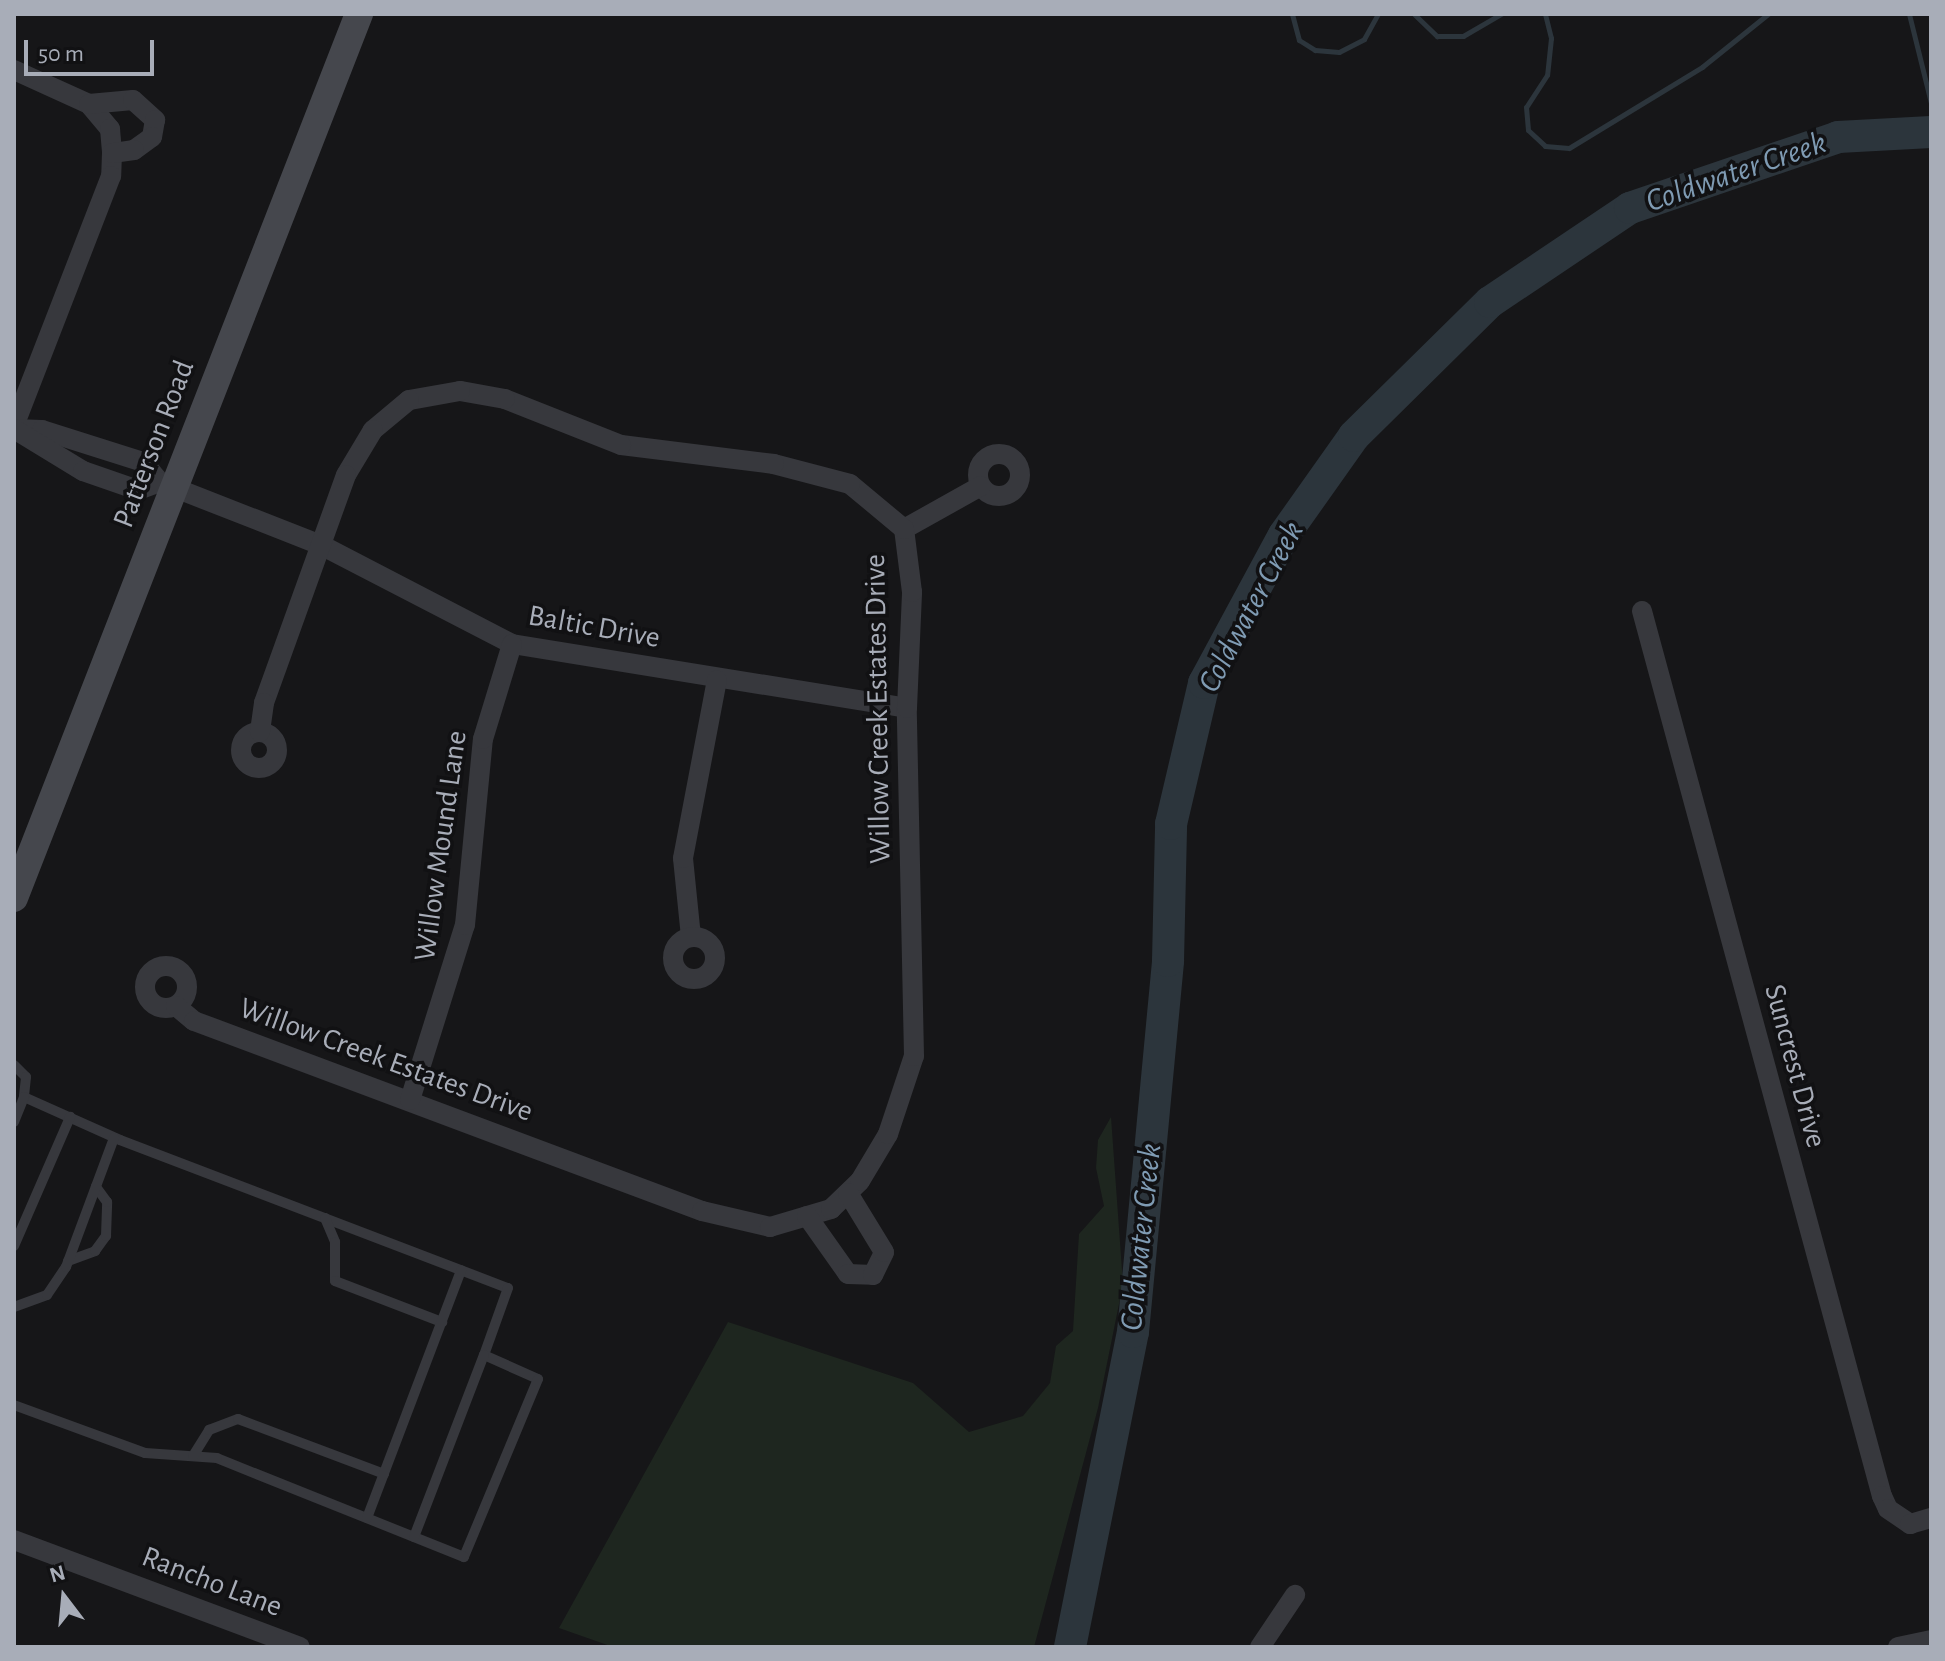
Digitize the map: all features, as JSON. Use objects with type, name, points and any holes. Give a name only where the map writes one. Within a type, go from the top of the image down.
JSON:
[{"type":"main road","name":"Patterson Road","points":[[14,898],[20,863],[167,485],[359,14]]},
{"type":"street","points":[[14,70],[89,104],[110,129],[112,153],[111,176],[14,428]]},
{"type":"street","points":[[89,104],[133,100],[155,120],[152,137],[134,150],[112,153]]},
{"type":"street","name":"Willow Creek Estates Drive","points":[[176,1006],[194,1021],[702,1211],[770,1227],[831,1209],[848,1193],[888,1134],[914,1056],[907,708],[912,592],[904,529],[850,484],[774,464],[621,445],[505,399],[460,391],[409,400],[373,430],[346,475],[264,703],[260,732]]},
{"type":"street","name":"Baltic Drive","points":[[14,428],[83,471],[138,490],[167,485],[321,545],[512,644],[717,680],[907,708]]},
{"type":"street","points":[[904,529],[981,486]]},
{"type":"street","name":"Suncrest Drive","points":[[1642,611],[1882,1496],[1888,1509],[1910,1524],[1931,1518]]},
{"type":"street","name":"Willow Mound Lane","points":[[410,1100],[465,925],[483,739],[512,644]]},
{"type":"street","points":[[691,937],[683,858],[717,680]]},
{"type":"street","points":[[807,1216],[848,1274],[873,1275],[884,1252],[848,1193]]},
{"type":"street","name":"Rancho Lane","points":[[14,1540],[300,1647]]},
{"type":"street","points":[[1260,1647],[1295,1595]]},
{"type":"street","points":[[1898,1647],[1931,1640]]},
{"type":"lane","points":[[14,1065],[26,1077],[24,1097],[14,1122]]},
{"type":"lane","points":[[24,1097],[114,1138],[508,1288],[414,1537]]},
{"type":"lane","points":[[14,1246],[70,1117]]},
{"type":"lane","points":[[14,1307],[47,1295],[68,1261],[114,1138]]},
{"type":"lane","points":[[68,1261],[95,1251],[106,1236],[107,1202],[96,1187]]},
{"type":"lane","points":[[325,1218],[335,1242],[335,1281],[442,1322]]},
{"type":"lane","points":[[367,1518],[461,1270]]},
{"type":"lane","points":[[14,1405],[145,1453],[217,1458],[464,1557],[538,1379],[484,1355]]},
{"type":"lane","points":[[193,1456],[209,1430],[238,1419],[384,1474]]},
{"type":"shaded area","points":[[1111,1117],[1123,1284],[1098,1408],[1034,1647],[613,1647],[559,1628],[728,1322],[913,1383],[969,1432],[1023,1416],[1050,1383],[1056,1346],[1073,1331],[1079,1234],[1104,1206],[1096,1168],[1098,1140]]},
{"type":"waterway","points":[[1292,14],[1299,40],[1315,50],[1339,52],[1364,39],[1378,14]]},
{"type":"waterway","points":[[1414,14],[1437,36],[1463,36],[1501,14]]},
{"type":"waterway","points":[[1545,14],[1551,38],[1547,75],[1526,107],[1528,130],[1545,146],[1569,148],[1702,67],[1768,14]]},
{"type":"waterway","points":[[1909,14],[1931,103]]},
{"type":"waterway","name":"Coldwater Creek","points":[[1070,1647],[1133,1332],[1168,961],[1171,824],[1204,683],[1284,535],[1354,436],[1490,302],[1630,208],[1838,137],[1931,132]]}]
